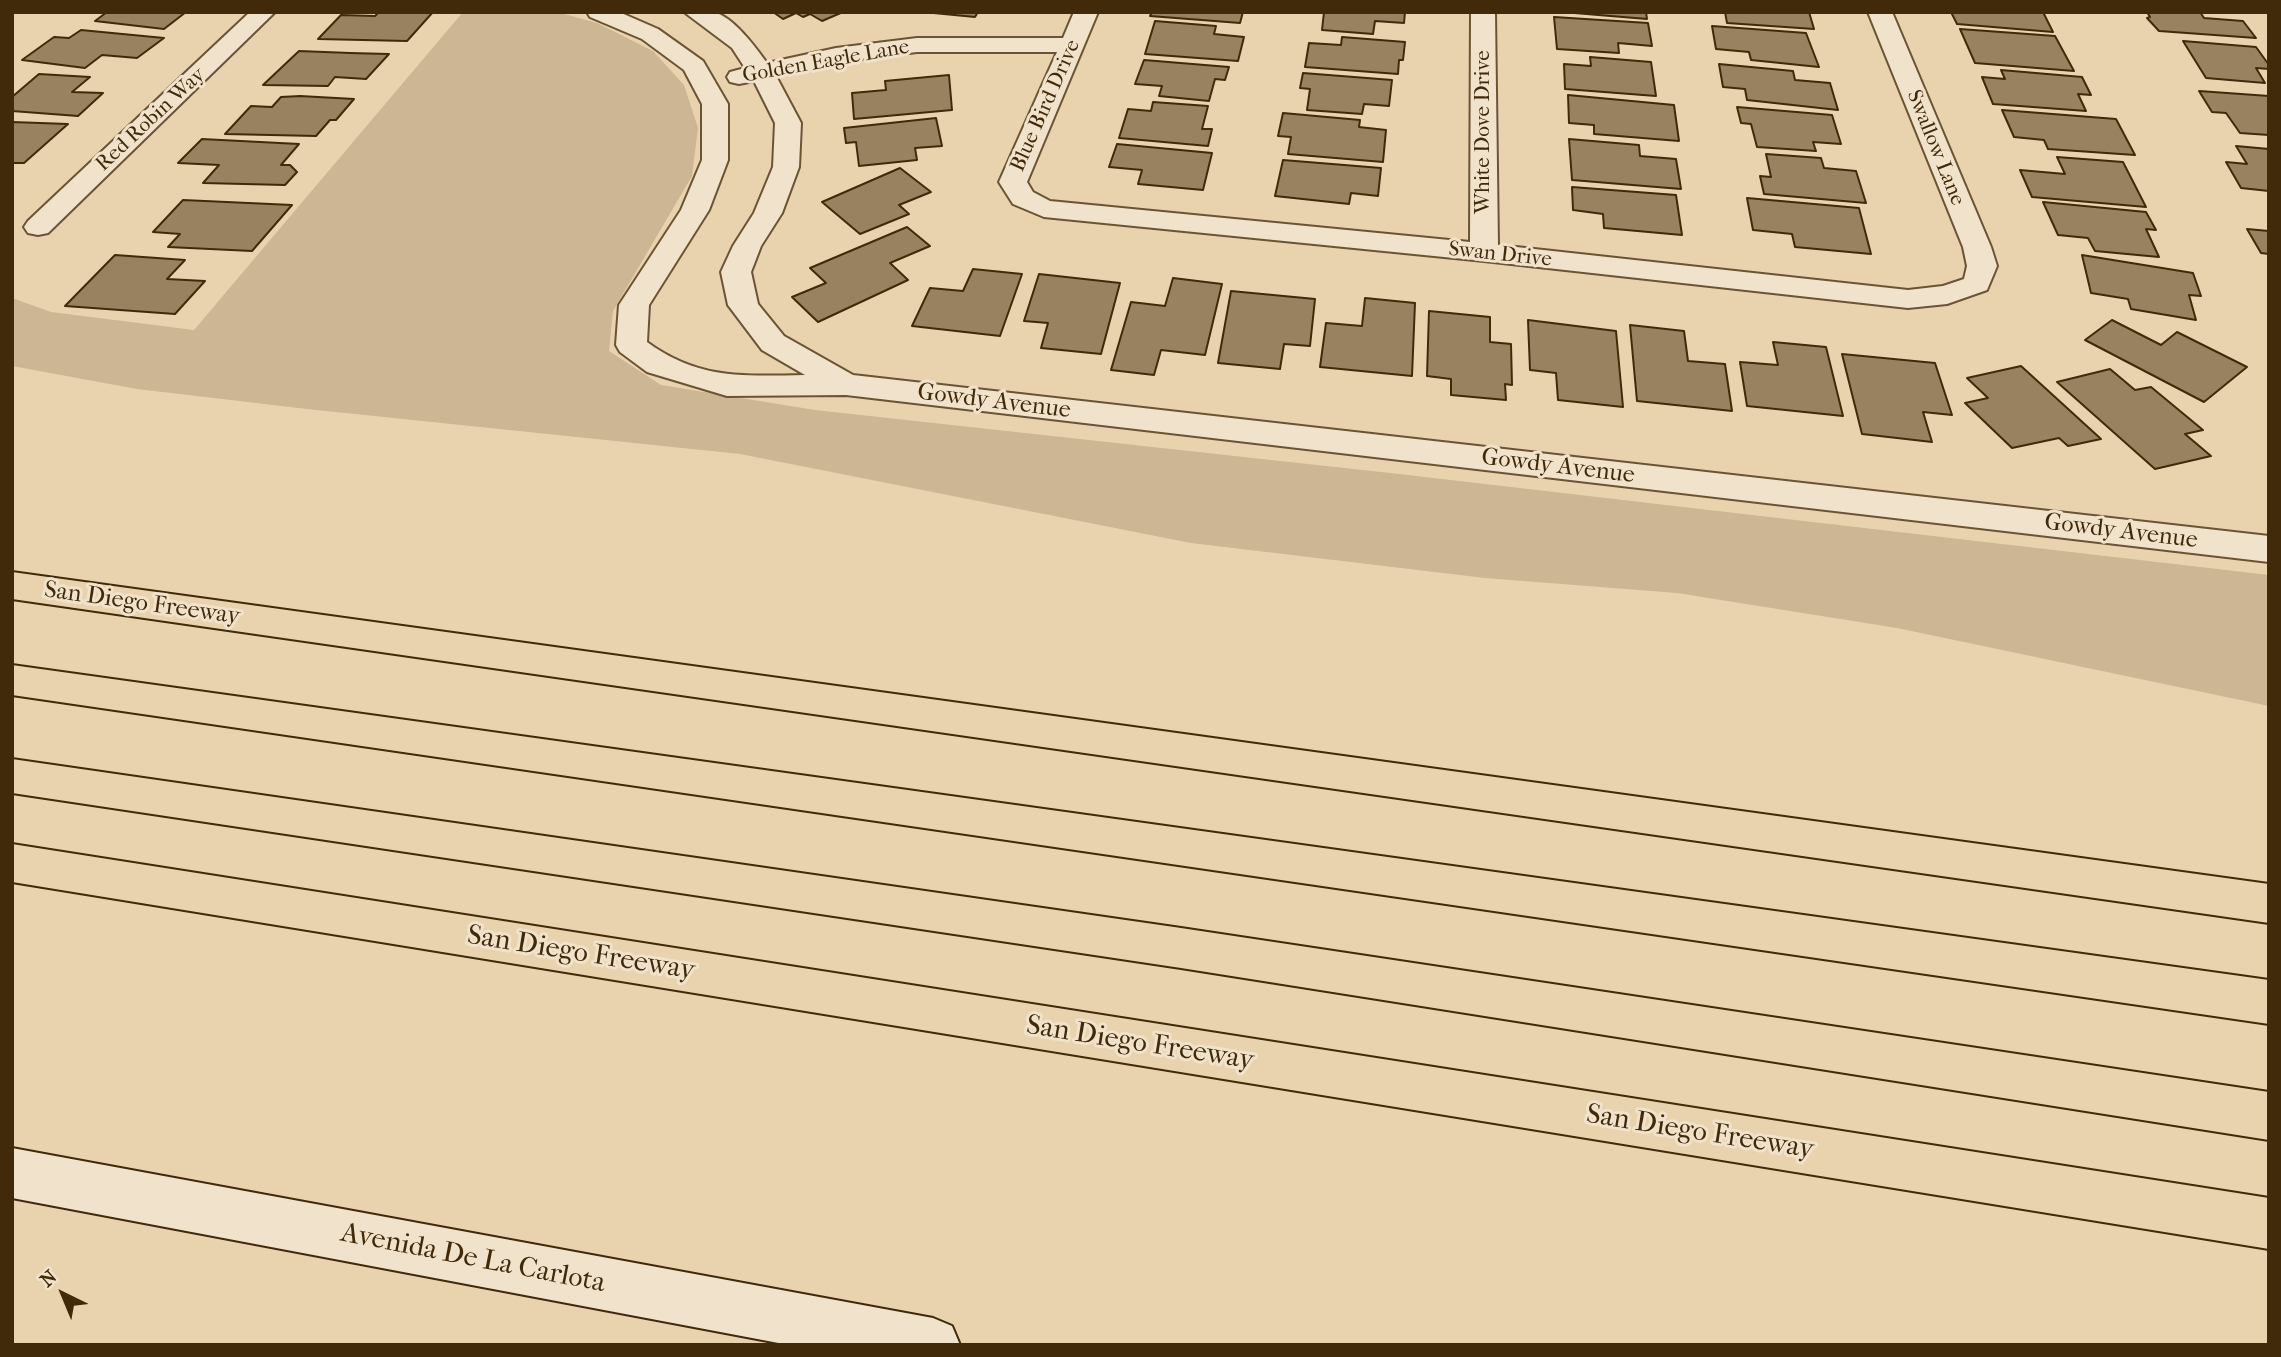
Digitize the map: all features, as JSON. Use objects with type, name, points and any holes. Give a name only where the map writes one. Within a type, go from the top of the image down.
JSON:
[{"type":"highway","name":"San Diego Freeway","points":[[12,585],[2269,904]]},
{"type":"highway","points":[[12,680],[2269,1002]]},
{"type":"highway","points":[[12,776],[1167,946],[2269,1116]]},
{"type":"highway","name":"San Diego Freeway","points":[[12,863],[2269,1224]]},
{"type":"street","name":"Red Robin Way","points":[[38,227],[264,12]]},
{"type":"street","name":"Gowdy Avenue","points":[[597,12],[650,34],[694,66],[715,104],[715,160],[695,210],[634,305],[631,345],[658,365],[727,386],[846,385],[2269,549]]},
{"type":"street","name":"Gowdy Avenue","points":[[695,12],[711,20],[740,43],[773,90],[788,123],[786,167],[768,213],[747,246],[736,272],[743,305],[773,343],[846,385]]},
{"type":"street","name":"Blue Bird Drive","points":[[1024,198],[1013,182],[1086,12]]},
{"type":"street","name":"White Dove Drive","points":[[1483,12],[1484,253]]},
{"type":"street","name":"Swallow Lane","points":[[1880,12],[1977,247],[1982,267],[1977,284]]},
{"type":"street","name":"Golden Eagle Lane","points":[[706,85],[836,55],[916,45],[1073,45]]},
{"type":"street","name":"Swan Drive","points":[[1024,198],[1044,209],[1908,299],[1947,295],[1977,284]]},
{"type":"street","name":"Avenida De La Carlota","points":[[12,1173],[933,1345]]},
{"type":"shaded area","points":[[463,12],[557,12],[597,23],[653,51],[684,85],[698,128],[692,176],[613,311],[609,351],[661,385],[815,410],[1399,474],[2269,575],[2269,706],[1897,628],[1677,593],[1485,578],[1191,543],[740,454],[137,389],[12,366],[12,298],[51,312],[194,330]]},
{"type":"building","points":[[107,12],[186,12],[164,29],[95,21]]},
{"type":"building","points":[[379,12],[433,12],[407,41],[318,39],[341,15],[375,16]]},
{"type":"building","points":[[773,12],[843,12],[822,21],[810,14],[803,17],[796,13],[783,19]]},
{"type":"building","points":[[923,12],[978,12],[975,17]]},
{"type":"building","points":[[1152,12],[1243,12],[1240,23],[1150,16]]},
{"type":"building","points":[[1324,12],[1405,12],[1404,23],[1375,21],[1373,34],[1322,30]]},
{"type":"building","points":[[1562,12],[1646,12],[1647,19]]},
{"type":"building","points":[[1725,12],[1809,12],[1814,29],[1727,23]]},
{"type":"building","points":[[1951,12],[2043,12],[2053,32],[1957,24]]},
{"type":"building","points":[[2147,12],[2200,12],[2204,18],[2243,21],[2256,38],[2159,31],[2147,18],[2150,17]]},
{"type":"building","points":[[1554,17],[1648,23],[1652,46],[1618,43],[1619,53],[1557,49]]},
{"type":"building","points":[[1155,21],[1216,26],[1214,34],[1244,37],[1238,61],[1145,54]]},
{"type":"building","points":[[1712,26],[1806,33],[1819,67],[1751,60],[1749,52],[1716,49]]},
{"type":"building","points":[[1960,29],[2055,36],[2074,71],[1975,63]]},
{"type":"building","points":[[81,30],[164,38],[137,58],[102,55],[85,68],[22,60],[54,37],[69,38]]},
{"type":"building","points":[[1342,37],[1405,42],[1398,74],[1305,67],[1309,43],[1341,45]]},
{"type":"building","points":[[2183,41],[2256,47],[2269,65],[2269,69],[2256,68],[2265,83],[2206,78]]},
{"type":"building","points":[[299,51],[389,54],[366,79],[335,77],[328,86],[263,85]]},
{"type":"building","points":[[1590,57],[1651,62],[1656,96],[1565,89],[1564,64],[1591,66]]},
{"type":"building","points":[[1144,60],[1229,67],[1225,80],[1215,79],[1209,101],[1159,96],[1162,86],[1135,84]]},
{"type":"building","points":[[1719,64],[1793,71],[1795,80],[1830,83],[1838,110],[1747,100],[1745,89],[1723,87]]},
{"type":"building","points":[[2001,70],[2082,77],[2091,95],[2078,94],[2086,111],[1993,104],[1982,77],[2005,79]]},
{"type":"building","points":[[1303,73],[1392,80],[1389,106],[1364,104],[1362,114],[1307,110],[1310,89],[1300,88]]},
{"type":"building","points":[[39,74],[90,77],[72,92],[103,93],[78,116],[12,111],[12,97]]},
{"type":"building","points":[[949,75],[952,110],[854,119],[852,93],[886,90],[885,81]]},
{"type":"building","points":[[2199,91],[2269,96],[2269,135],[2240,133],[2226,113],[2212,112]]},
{"type":"building","points":[[1568,95],[1674,105],[1679,141],[1594,134],[1594,125],[1569,123]]},
{"type":"building","points":[[281,97],[354,99],[336,120],[330,120],[316,136],[225,134],[251,106],[272,107]]},
{"type":"building","points":[[1153,102],[1208,106],[1202,129],[1212,129],[1208,146],[1119,138],[1128,109],[1151,111]]},
{"type":"building","points":[[1737,107],[1832,115],[1841,144],[1813,142],[1816,151],[1757,147],[1751,124],[1741,123]]},
{"type":"building","points":[[2002,110],[2116,119],[2135,155],[2048,149],[2044,140],[2014,137]]},
{"type":"building","points":[[1283,113],[1360,120],[1359,127],[1386,130],[1383,162],[1288,154],[1291,137],[1278,136]]},
{"type":"building","points":[[936,118],[942,146],[915,148],[917,160],[859,166],[856,142],[846,143],[844,128]]},
{"type":"building","points":[[12,122],[68,124],[24,163],[12,163]]},
{"type":"building","points":[[202,139],[299,144],[281,165],[290,165],[297,172],[285,185],[203,183],[219,165],[178,163]]},
{"type":"building","points":[[1569,139],[1639,145],[1640,156],[1676,159],[1681,189],[1572,180]]},
{"type":"building","points":[[1117,144],[1212,153],[1203,190],[1138,184],[1142,170],[1109,167]]},
{"type":"building","points":[[2236,146],[2269,149],[2269,191],[2241,188],[2226,162],[2247,164]]},
{"type":"building","points":[[1766,154],[1821,158],[1824,168],[1856,171],[1866,203],[1764,194],[1760,176],[1771,177]]},
{"type":"building","points":[[2057,157],[2123,162],[2146,207],[2032,197],[2020,170],[2065,174]]},
{"type":"building","points":[[1283,160],[1381,168],[1378,196],[1351,193],[1349,204],[1275,196]]},
{"type":"building","points":[[900,168],[931,192],[899,205],[909,214],[860,234],[822,202]]},
{"type":"building","points":[[1572,187],[1676,195],[1682,235],[1604,228],[1603,214],[1573,210]]},
{"type":"building","points":[[1747,198],[1859,208],[1871,254],[1795,247],[1792,234],[1753,230]]},
{"type":"building","points":[[183,200],[292,205],[252,251],[168,247],[180,234],[153,232]]},
{"type":"building","points":[[2043,202],[2146,212],[2156,230],[2146,229],[2159,257],[2095,251],[2088,238],[2058,235]]},
{"type":"building","points":[[907,227],[930,246],[890,263],[908,280],[818,322],[792,297],[826,283],[810,268]]},
{"type":"building","points":[[2247,229],[2269,231],[2269,254],[2261,253]]},
{"type":"building","points":[[115,255],[185,260],[167,279],[205,281],[175,314],[65,306]]},
{"type":"building","points":[[2082,255],[2193,273],[2201,296],[2189,295],[2196,320],[2131,309],[2128,299],[2091,293]]},
{"type":"building","points":[[973,269],[1022,274],[1000,336],[912,326],[930,288],[963,291]]},
{"type":"building","points":[[1039,274],[1120,283],[1101,354],[1041,348],[1048,323],[1024,321]]},
{"type":"building","points":[[1173,278],[1222,284],[1205,355],[1161,350],[1154,375],[1111,370],[1131,302],[1165,306]]},
{"type":"building","points":[[1231,291],[1315,299],[1310,346],[1284,344],[1280,369],[1218,363]]},
{"type":"building","points":[[1365,298],[1415,303],[1412,376],[1320,367],[1326,323],[1362,326]]},
{"type":"building","points":[[1429,311],[1490,317],[1490,342],[1511,344],[1512,385],[1505,384],[1506,400],[1451,395],[1451,379],[1427,376]]},
{"type":"building","points":[[1528,320],[1616,331],[1623,407],[1558,400],[1556,373],[1530,370]]},
{"type":"building","points":[[2112,320],[2161,345],[2177,332],[2247,367],[2204,402],[2085,340]]},
{"type":"building","points":[[1630,325],[1684,331],[1688,361],[1725,364],[1732,411],[1637,401]]},
{"type":"building","points":[[1773,342],[1826,347],[1843,416],[1747,406],[1740,362],[1778,365]]},
{"type":"building","points":[[1842,354],[1935,363],[1952,415],[1923,412],[1932,442],[1862,434]]},
{"type":"building","points":[[2021,366],[2101,439],[2068,446],[2059,438],[2012,448],[1965,403],[1988,398],[1967,378]]},
{"type":"building","points":[[2110,369],[2135,390],[2151,387],[2203,430],[2185,434],[2211,456],[2155,469],[2057,382]]}]
